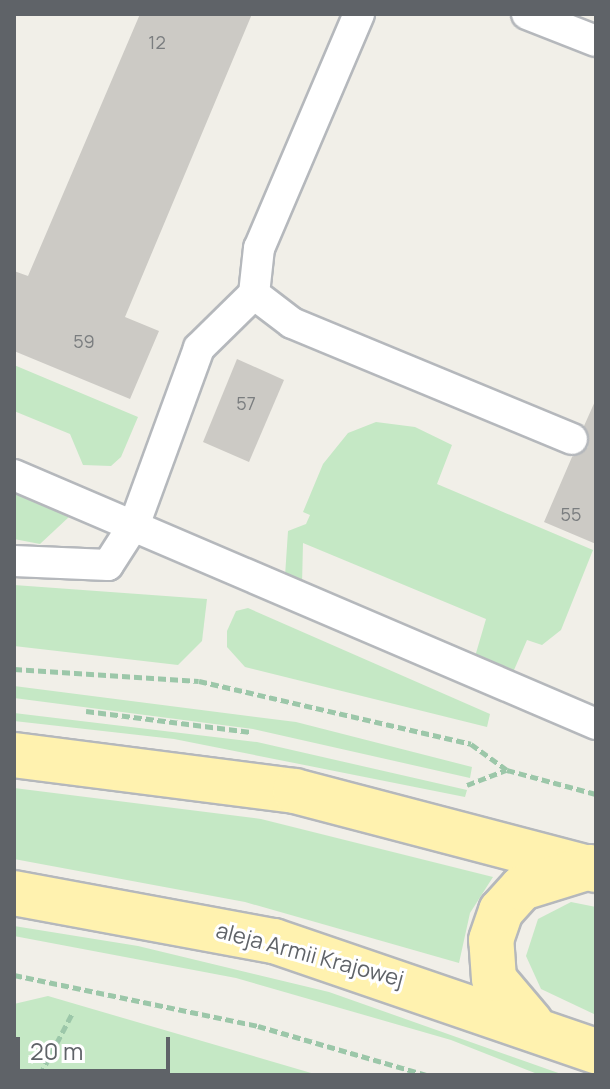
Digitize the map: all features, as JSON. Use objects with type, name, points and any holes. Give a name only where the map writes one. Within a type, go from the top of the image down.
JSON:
[{"type":"main road","points":[[14,755],[295,791],[593,868]]},
{"type":"main road","points":[[533,1025],[494,979],[496,925],[522,888],[593,868]]},
{"type":"main road","name":"aleja Armii Krajowej","points":[[14,893],[274,941],[533,1025],[596,1051]]},
{"type":"lane","points":[[14,561],[108,565],[135,523],[199,348],[254,294],[259,248],[359,14]]},
{"type":"lane","points":[[527,14],[596,41]]},
{"type":"lane","points":[[254,294],[292,323],[572,439]]},
{"type":"lane","points":[[14,475],[135,523],[596,724]]},
{"type":"path","points":[[14,669],[199,681],[471,744],[507,770],[596,794]]},
{"type":"path","points":[[14,975],[258,1026],[427,1075]]},
{"type":"path","points":[[40,1075],[73,1012]]},
{"type":"green space","points":[[14,365],[138,417],[121,457],[111,466],[83,465],[70,434],[14,411]]},
{"type":"green space","points":[[376,422],[415,427],[452,445],[437,484],[593,550],[561,630],[542,645],[527,640],[511,677],[474,660],[486,619],[303,543],[302,585],[285,576],[288,531],[306,524],[310,515],[303,512],[323,464],[348,433]]},
{"type":"green space","points":[[14,489],[70,516],[40,544],[14,539]]},
{"type":"green space","points":[[14,585],[207,599],[202,641],[178,665],[14,646]]},
{"type":"green space","points":[[248,608],[490,714],[487,727],[245,667],[227,647],[227,631],[236,611]]},
{"type":"green space","points":[[14,686],[296,722],[472,767],[470,778],[253,729],[14,698]]},
{"type":"green space","points":[[14,713],[257,742],[467,790],[465,797],[174,739],[14,721]]},
{"type":"green space","points":[[14,788],[261,819],[493,877],[470,913],[459,963],[245,902],[14,859]]},
{"type":"green space","points":[[571,902],[596,907],[596,1015],[541,989],[526,956],[538,919]]},
{"type":"green space","points":[[14,926],[138,946],[329,992],[564,1075],[540,1075],[451,1040],[236,978],[14,936]]},
{"type":"green space","points":[[48,996],[318,1075],[14,1075],[14,1004]]},
{"type":"building","points":[[140,14],[252,14],[125,317],[159,331],[130,399],[14,351],[14,271],[28,276]]},
{"type":"building","points":[[237,359],[284,380],[249,462],[203,442]]},
{"type":"building","points":[[596,399],[596,544],[544,522],[572,457],[588,447],[584,426]]}]
